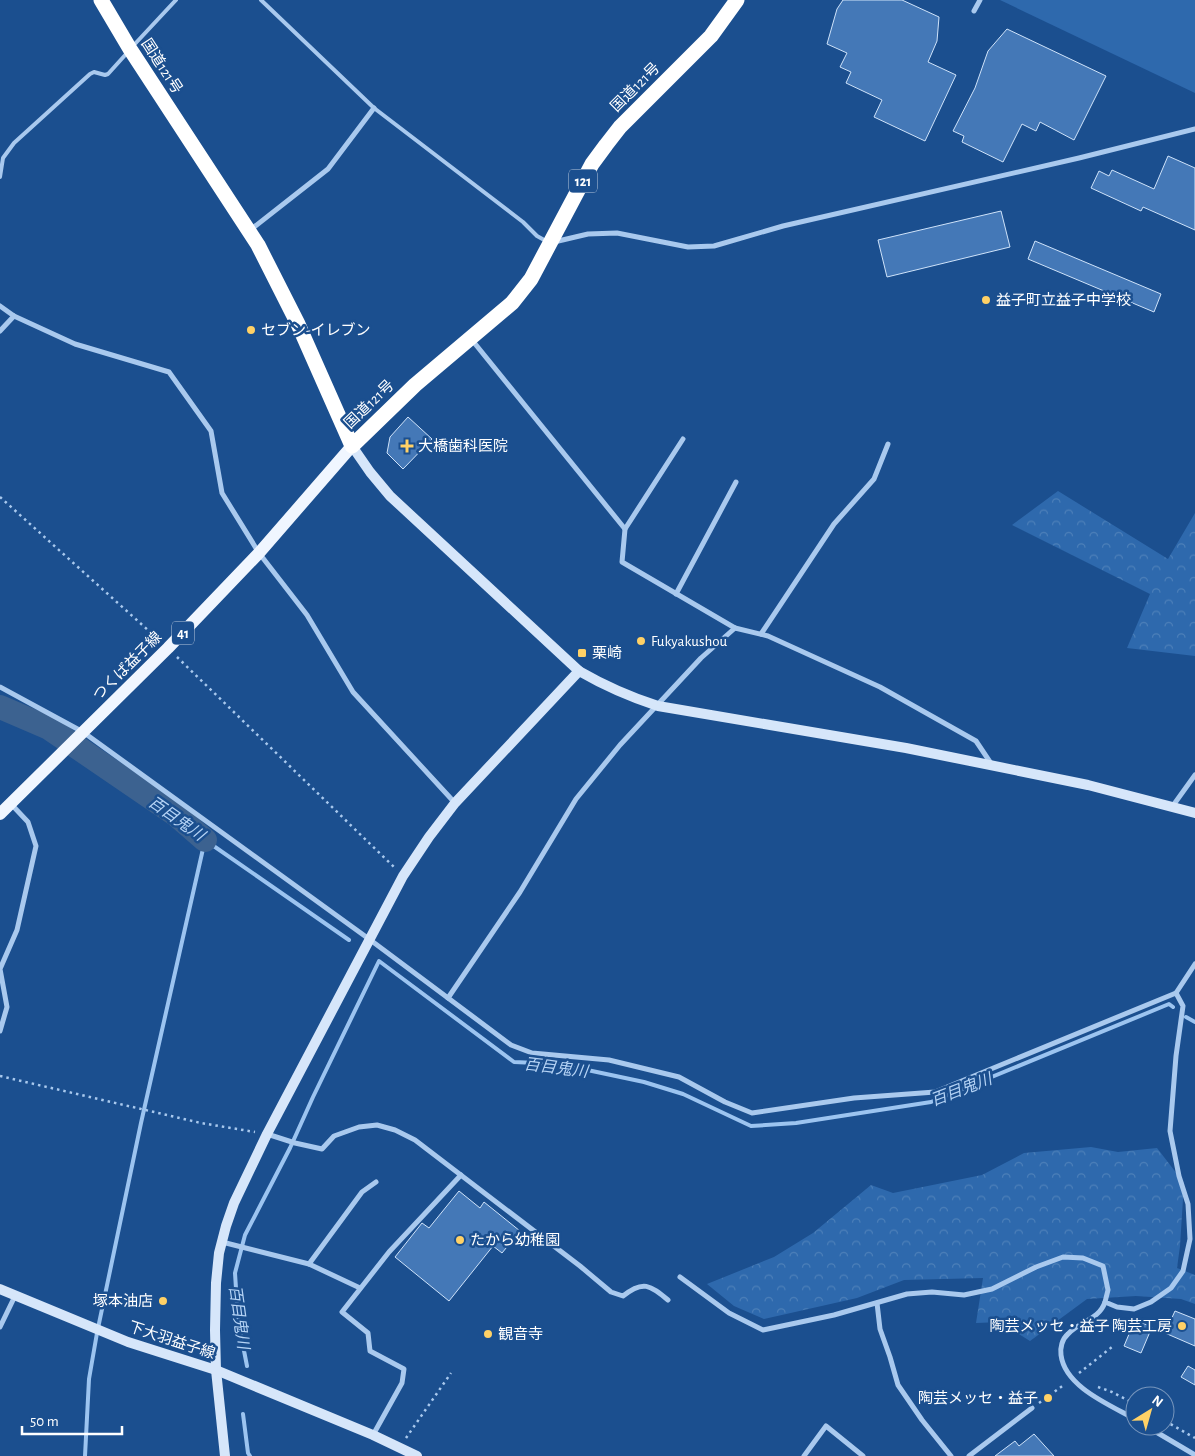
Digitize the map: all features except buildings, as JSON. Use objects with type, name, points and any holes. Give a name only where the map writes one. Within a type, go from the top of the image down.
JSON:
[{"type":"highway","name":"国道121号","points":[[100,0],[249,231],[280,286],[352,446],[408,391],[512,303],[531,279],[592,164],[620,126],[711,36],[737,0]]},
{"type":"main road","name":"つくば益子線","points":[[0,814],[168,648],[259,554],[352,446]]},
{"type":"street","points":[[974,11],[980,0]]},
{"type":"street","points":[[249,231],[328,169],[374,108]]},
{"type":"street","points":[[550,243],[588,234],[617,233],[688,247],[714,246],[783,226],[1195,129]]},
{"type":"street","points":[[0,306],[14,316],[75,344],[169,372],[211,431],[222,493],[259,554],[307,615],[353,692],[455,804]]},
{"type":"street","points":[[0,331],[14,316]]},
{"type":"street","points":[[470,337],[625,529]]},
{"type":"street","points":[[683,439],[625,529],[622,562],[734,628],[768,636],[880,687],[976,741],[993,766]]},
{"type":"street","points":[[761,634],[834,524],[874,479],[888,444]]},
{"type":"street","points":[[352,446],[390,496],[579,670],[602,684],[632,698],[658,706],[906,748],[1088,785],[1195,813]]},
{"type":"street","points":[[676,594],[736,482]]},
{"type":"street","points":[[448,998],[520,892],[576,799],[620,745],[701,658],[734,628]]},
{"type":"street","points":[[226,1456],[216,1370],[216,1283],[222,1242],[234,1203],[267,1134],[403,876],[429,837],[455,804],[579,670]]},
{"type":"street","points":[[0,687],[80,735],[370,938],[511,1045],[532,1053],[609,1060],[678,1077],[725,1102],[752,1113],[854,1098],[935,1092],[1176,993],[1195,964]]},
{"type":"street","points":[[1172,807],[1195,775]]},
{"type":"street","points":[[0,1031],[7,1008],[0,969],[17,930],[36,846],[28,822],[11,803]]},
{"type":"street","points":[[1105,1302],[1117,1307],[1134,1309],[1151,1302],[1171,1288],[1183,1271],[1190,1239],[1188,1204],[1179,1176],[1170,1131],[1176,1056],[1183,1006],[1176,993]]},
{"type":"street","points":[[267,1134],[322,1149],[334,1136],[359,1127],[377,1125],[395,1130],[415,1140],[580,1266],[611,1292],[622,1296],[641,1285],[653,1288],[668,1300]]},
{"type":"street","points":[[373,1435],[402,1383],[404,1369],[370,1351],[368,1333],[342,1312],[388,1252],[461,1175]]},
{"type":"street","points":[[309,1264],[362,1192],[376,1182]]},
{"type":"street","points":[[222,1242],[309,1264],[360,1288]]},
{"type":"street","points":[[680,1277],[728,1314],[763,1330],[834,1315],[907,1294],[932,1292],[964,1295],[992,1288],[1036,1267],[1063,1257],[1083,1258],[1102,1266],[1108,1290],[1102,1310],[1091,1320],[1066,1335],[1060,1349],[1062,1363],[1071,1378],[1084,1389],[1125,1414]]},
{"type":"street","name":"下大羽益子線","points":[[0,1289],[128,1342],[216,1370],[373,1435],[417,1456]]},
{"type":"street","points":[[0,1328],[15,1296]]},
{"type":"street","points":[[877,1303],[880,1329],[898,1385],[922,1420],[951,1456]]},
{"type":"street","points":[[969,1456],[1032,1408]]},
{"type":"street","points":[[804,1456],[826,1426],[863,1456]]},
{"type":"street","points":[[1163,1436],[1195,1455]]},
{"type":"lane","points":[[0,177],[3,158],[14,144],[90,74],[94,72],[104,75],[108,74],[176,0]]},
{"type":"lane","points":[[261,0],[374,108],[523,222],[537,236],[550,243]]},
{"type":"path","points":[[0,497],[168,648],[403,876]]},
{"type":"path","points":[[0,1076],[201,1123],[267,1134]]},
{"type":"path","points":[[1093,1362],[1112,1346]]},
{"type":"path","points":[[400,1448],[451,1373]]},
{"type":"path","points":[[1032,1408],[1058,1389]]},
{"type":"path","points":[[1175,1427],[1195,1438]]},
{"type":"green space","points":[[1000,0],[1195,0],[1195,93]]},
{"type":"green space","points":[[1058,491],[1168,559],[1195,513],[1195,656],[1127,648],[1150,594],[1012,525]]},
{"type":"green space","points":[[1091,1147],[1118,1152],[1157,1148],[1184,1183],[1177,1268],[1195,1275],[1195,1304],[1181,1299],[1136,1296],[1087,1299],[1030,1341],[1000,1322],[976,1323],[983,1278],[904,1280],[857,1298],[764,1319],[734,1306],[707,1284],[774,1257],[813,1233],[871,1185],[893,1193],[982,1175],[1024,1153]]},
{"type":"waterway","name":"百目鬼川","points":[[0,707],[49,728],[175,814],[205,840]]},
{"type":"waterway","points":[[85,1456],[89,1379],[97,1333],[141,1123],[205,840],[349,940]]},
{"type":"waterway","name":"百目鬼川","points":[[247,1366],[238,1320],[235,1273],[245,1235],[290,1148],[379,961],[514,1062],[559,1064],[644,1082],[683,1094],[751,1126],[796,1123],[931,1102],[1169,1004],[1173,1007]]},
{"type":"waterway","name":"百目鬼川","points":[[1186,1017],[1195,1022]]},
{"type":"waterway","name":"百目鬼川","points":[[243,1414],[250,1456]]},
{"type":"place","name":"益子町立益子中学校","points":[[986,300]]},
{"type":"place","name":"セブン-イレブン","points":[[251,330]]},
{"type":"place","name":"大橋歯科医院","points":[[407,446]]},
{"type":"place","name":"Fukyakushou","points":[[641,641]]},
{"type":"place","name":"栗崎","points":[[582,653]]},
{"type":"place","name":"たから幼稚園","points":[[460,1240]]},
{"type":"place","name":"塚本油店","points":[[163,1301]]},
{"type":"place","name":"陶芸メッセ・益子 陶芸工房","points":[[1182,1326]]},
{"type":"place","name":"観音寺","points":[[488,1334]]},
{"type":"place","name":"陶芸メッセ・益子","points":[[1048,1398]]}]
